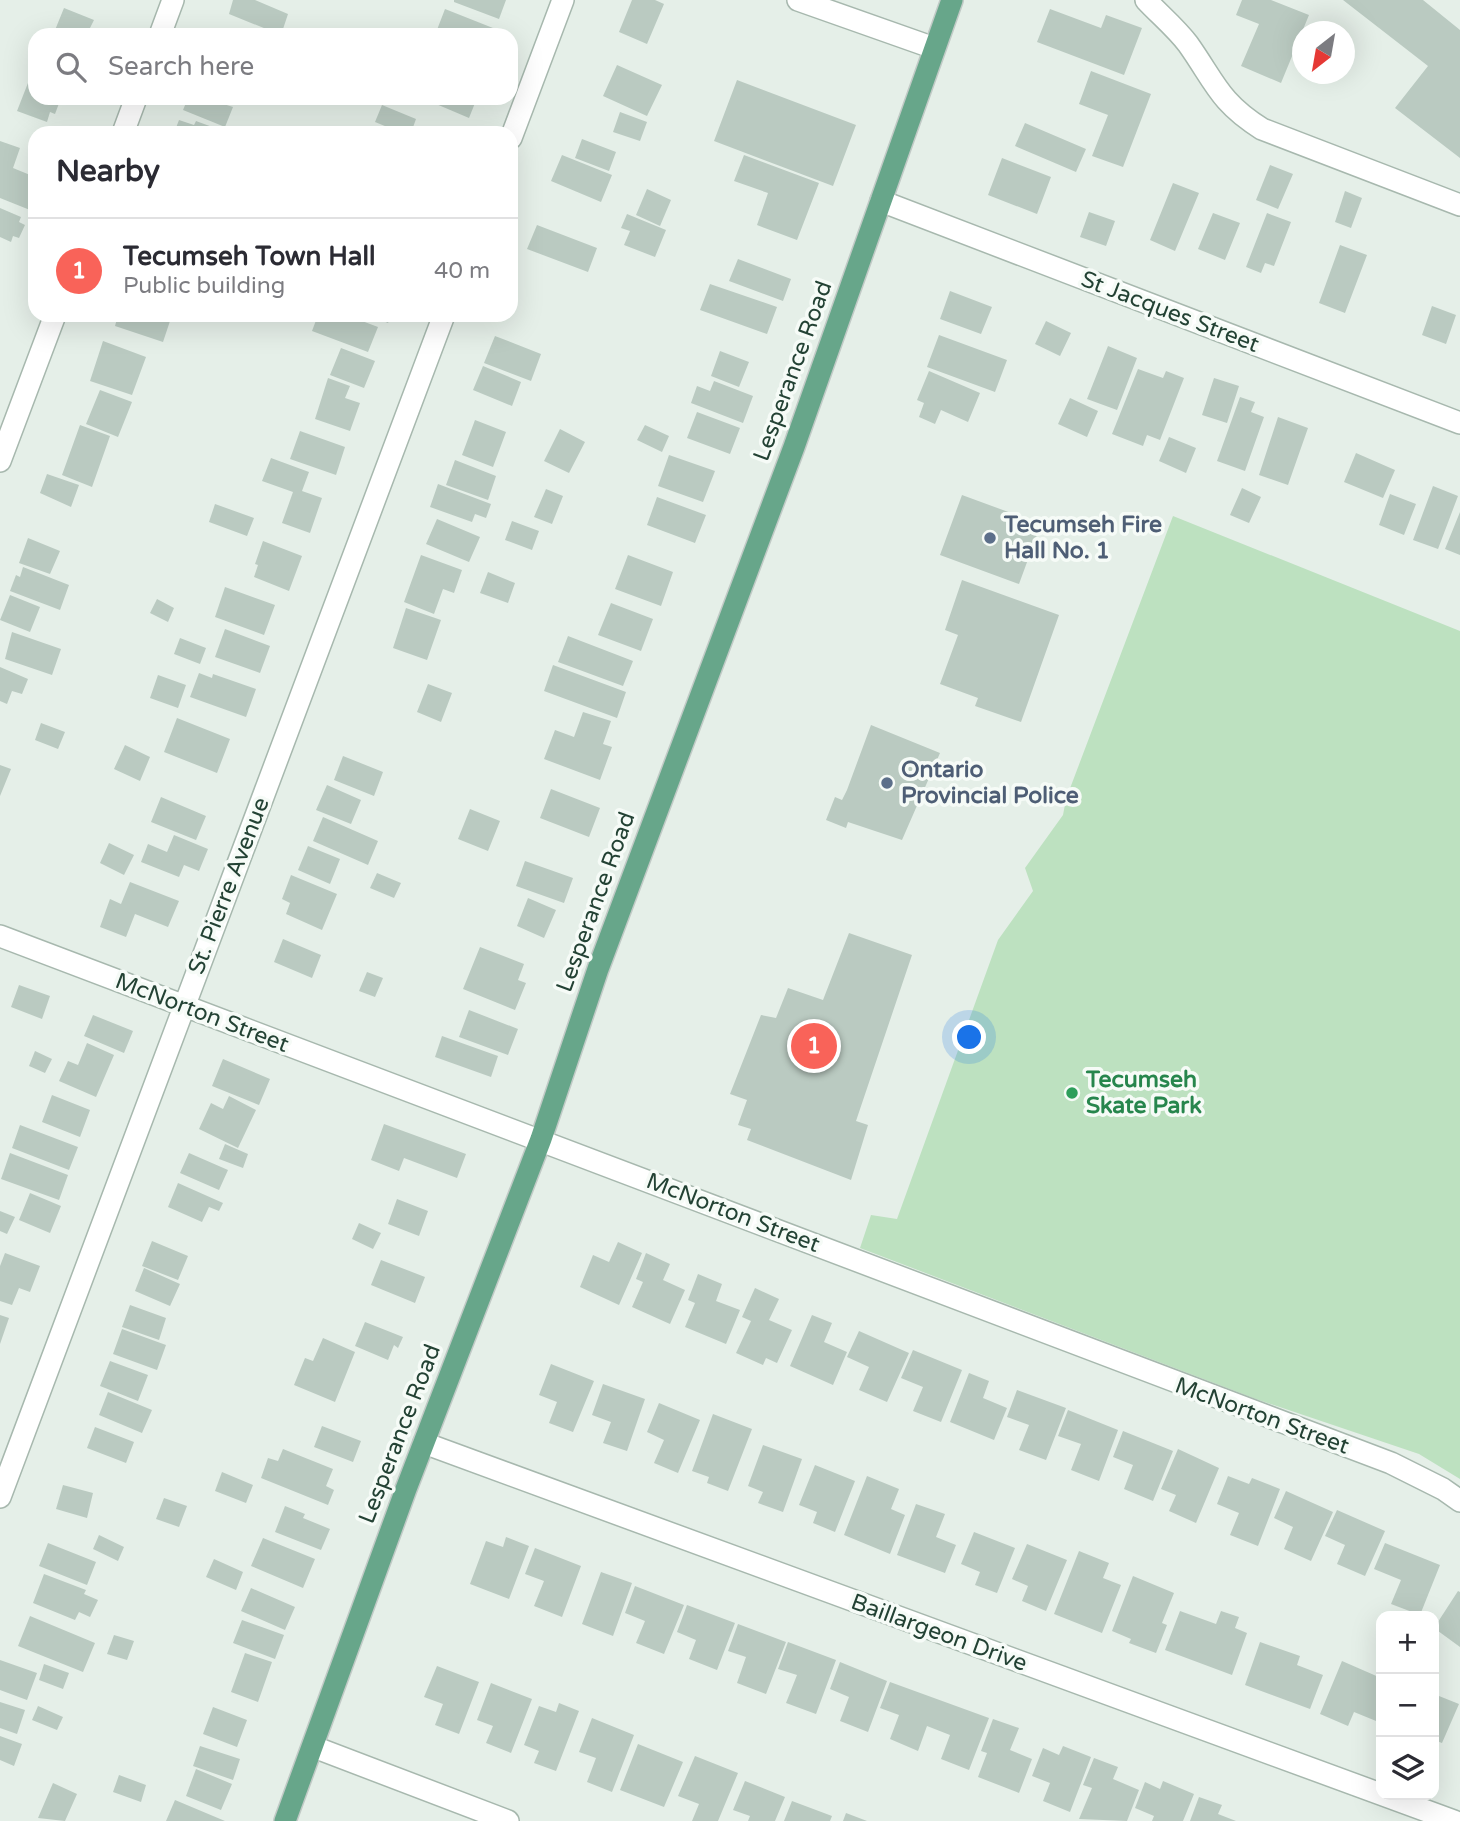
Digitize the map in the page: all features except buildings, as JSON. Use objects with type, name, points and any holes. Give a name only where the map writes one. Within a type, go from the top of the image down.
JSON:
[{"type":"main road","name":"Lesperance Road","points":[[285,1821],[424,1443],[541,1139],[598,970],[794,447],[952,0]]},
{"type":"street","points":[[163,28],[173,0]]},
{"type":"street","points":[[516,126],[563,0]]},
{"type":"street","points":[[798,0],[934,48]]},
{"type":"street","points":[[1146,0],[1187,42],[1215,89],[1236,113],[1262,129],[1460,205]]},
{"type":"street","points":[[126,126],[133,105]]},
{"type":"street","name":"St Jacques Street","points":[[881,201],[1460,423]]},
{"type":"street","points":[[0,461],[52,322]]},
{"type":"street","name":"St. Pierre Avenue","points":[[0,1497],[441,322]]},
{"type":"street","name":"McNorton Street","points":[[0,936],[541,1139],[1237,1407],[1391,1463],[1443,1489],[1460,1501]]},
{"type":"street","name":"Baillargeon Drive","points":[[424,1443],[1454,1821]]},
{"type":"street","points":[[314,1747],[508,1821]]},
{"type":"green space","points":[[1173,516],[1460,631],[1460,1479],[1419,1454],[1256,1399],[860,1248],[871,1215],[897,1219],[998,940],[1033,891],[1025,868],[1063,815],[1066,799]]},
{"type":"place","name":"Tecumseh Fire Hall No. 1","points":[[990,538]]},
{"type":"place","name":"Ontario Provincial Police","points":[[887,783]]},
{"type":"place","name":"Tecumseh Town Hall","points":[[814,1046]]},
{"type":"place","name":"Tecumseh Skate Park","points":[[1072,1093]]}]
